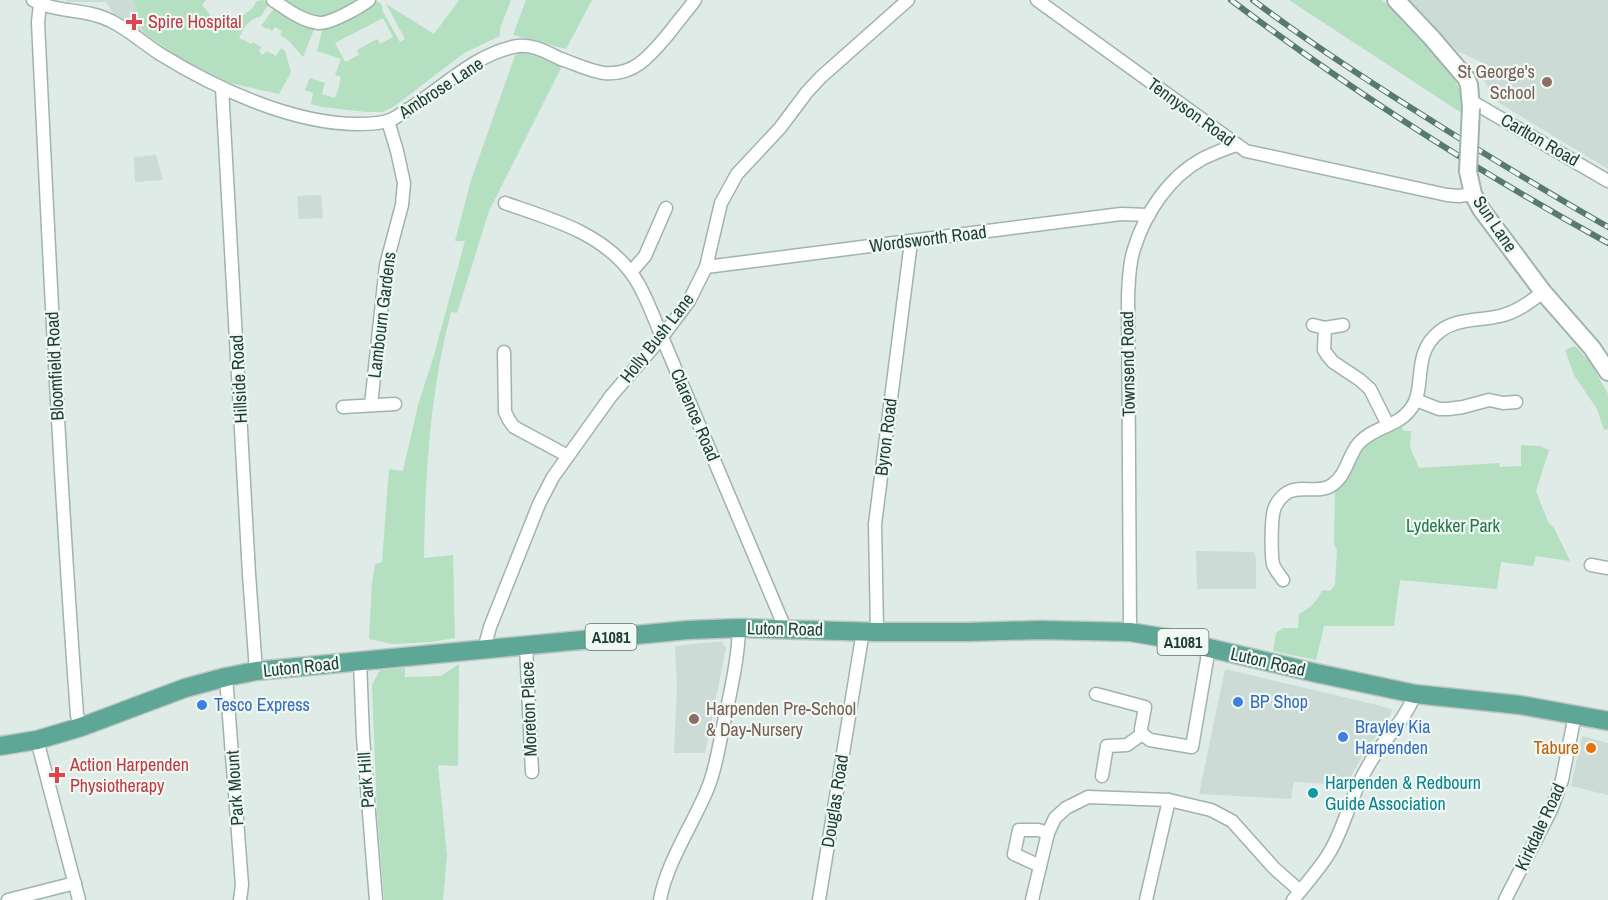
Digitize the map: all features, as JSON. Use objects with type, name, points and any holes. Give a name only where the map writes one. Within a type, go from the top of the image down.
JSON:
[{"type":"main road","name":"Luton Road","points":[[0,746],[37,740],[81,727],[176,691],[256,671],[688,630],[739,628],[870,632],[1040,630],[1130,632],[1415,694],[1520,705],[1575,715]]},
{"type":"main road","name":"A1081","points":[[1575,715],[1608,721]]},
{"type":"street","points":[[273,0],[302,18],[321,24],[344,15],[369,0]]},
{"type":"street","name":"Ambrose Lane","points":[[36,2],[111,21],[160,54],[222,88],[295,116],[338,124],[369,124],[388,121],[476,63],[501,51],[520,46],[530,46],[585,69],[606,73],[632,68],[650,57],[695,0]]},
{"type":"street","name":"Tennyson Road","points":[[1036,0],[1246,151],[1447,195],[1473,194]]},
{"type":"street","name":"Sun Lane","points":[[1396,0],[1466,78],[1471,104],[1468,171],[1473,194],[1481,209],[1543,292],[1592,348],[1608,372]]},
{"type":"street","name":"Bloomfield Road","points":[[36,2],[54,359],[77,715],[81,727]]},
{"type":"street","name":"Holly Bush Lane","points":[[484,650],[490,627],[543,497],[568,456],[611,396],[662,337],[689,301],[706,267],[721,203],[737,174],[780,128],[821,76],[900,2]]},
{"type":"street","name":"Hillside Road","points":[[222,88],[256,671]]},
{"type":"street","name":"Carlton Road","points":[[1471,104],[1608,181]]},
{"type":"street","name":"Lambourn Gardens","points":[[371,405],[386,264],[402,205],[404,183],[388,121]]},
{"type":"street","name":"Townsend Road","points":[[1130,632],[1128,294],[1133,250],[1140,231],[1160,196],[1180,174],[1204,157],[1236,145]]},
{"type":"street","name":"Clarence Road","points":[[505,203],[579,230],[607,248],[631,272],[662,337],[785,628]]},
{"type":"street","points":[[631,272],[645,256],[666,208]]},
{"type":"street","name":"Wordsworth Road","points":[[706,267],[1121,214],[1149,215]]},
{"type":"street","name":"Byron Road","points":[[870,632],[875,524],[911,242]]},
{"type":"street","points":[[1283,580],[1274,566],[1272,552],[1274,511],[1279,500],[1292,490],[1320,489],[1332,485],[1343,473],[1354,450],[1366,436],[1407,414],[1416,400],[1422,356],[1426,347],[1438,333],[1456,322],[1498,317],[1516,310],[1543,292]]},
{"type":"street","points":[[1343,325],[1319,327],[1324,350],[1333,362],[1370,389],[1388,425]]},
{"type":"street","points":[[504,352],[505,412],[509,420],[514,427],[568,456]]},
{"type":"street","points":[[1416,400],[1439,409],[1463,407],[1489,400],[1503,403],[1516,402]]},
{"type":"street","name":"Lambourn Gardens","points":[[343,407],[395,404]]},
{"type":"street","points":[[1592,565],[1608,568]]},
{"type":"street","points":[[660,900],[667,876],[713,774],[733,681],[739,628]]},
{"type":"street","name":"Douglas Road","points":[[819,900],[870,632]]},
{"type":"street","name":"Moreton Place","points":[[526,645],[532,772]]},
{"type":"street","points":[[1096,694],[1145,707],[1141,729],[1142,734],[1150,740],[1192,747],[1209,648]]},
{"type":"street","name":"Park Hill","points":[[360,661],[363,737],[376,900]]},
{"type":"street","name":"Park Mount","points":[[226,677],[242,885],[240,900]]},
{"type":"street","points":[[1032,900],[1048,833],[1055,819],[1066,808],[1089,797],[1169,800],[1211,810],[1232,821],[1297,896],[1331,851],[1368,765],[1402,720],[1415,694]]},
{"type":"street","name":"Kirkdale Road","points":[[1505,900],[1552,808],[1563,780],[1575,715]]},
{"type":"street","points":[[1102,776],[1107,746],[1127,746],[1142,734]]},
{"type":"street","points":[[37,740],[79,900]]},
{"type":"street","points":[[1146,900],[1169,800]]},
{"type":"street","points":[[1040,866],[1014,854],[1019,830],[1038,830],[1048,833]]},
{"type":"street","points":[[9,900],[75,883]]},
{"type":"shaded area","name":"Spire Hospital","points":[[65,0],[134,0],[143,32],[113,13],[106,2]]},
{"type":"shaded area","name":"St George's School","points":[[1410,0],[1608,0],[1608,169],[1499,103],[1483,78],[1488,65],[1457,51]]},
{"type":"shaded area","points":[[156,155],[163,180],[135,182],[134,157]]},
{"type":"shaded area","points":[[321,195],[323,218],[299,219],[297,196]]},
{"type":"shaded area","points":[[1196,551],[1254,552],[1256,589],[1197,589]]},
{"type":"shaded area","name":"Harpenden Pre-School & Day-Nursery","points":[[722,641],[726,648],[705,753],[674,753],[677,684],[675,646]]},
{"type":"shaded area","points":[[1225,669],[1373,704],[1391,709],[1392,712],[1367,748],[1346,785],[1294,782],[1291,799],[1199,794]]},
{"type":"shaded area","points":[[1582,736],[1608,743],[1608,795],[1571,786]]},
{"type":"green space","points":[[134,0],[206,0],[202,5],[216,22],[226,16],[232,23],[252,9],[257,1],[263,0],[269,4],[260,17],[247,25],[239,38],[261,47],[259,51],[262,55],[267,51],[276,56],[281,48],[285,51],[291,72],[279,94],[230,83],[184,61],[143,32]]},
{"type":"green space","points":[[277,0],[363,0],[324,19],[307,15]]},
{"type":"green space","points":[[374,0],[380,3],[400,42],[405,39],[386,4],[434,34],[459,0],[511,0],[500,28],[500,36],[464,53],[396,105],[383,112],[366,112],[311,104],[313,93],[305,90],[310,78],[325,83],[322,94],[335,98],[340,84],[341,77],[335,75],[341,59],[317,51],[323,27]],"holes":[[[383,18],[393,37],[380,44],[377,39],[357,50],[359,55],[345,62],[335,43]]]},
{"type":"green space","points":[[526,0],[592,0],[566,49],[513,35]]},
{"type":"green space","points":[[1289,0],[1382,0],[1429,47],[1451,75],[1463,100],[1463,114]]},
{"type":"green space","points":[[275,7],[315,27],[303,57],[288,40],[280,35],[282,31],[275,27],[272,31],[261,26]]},
{"type":"green space","points":[[517,50],[562,66],[489,211],[457,313],[451,312],[433,403],[427,465],[424,558],[453,555],[455,638],[392,644],[369,639],[375,564],[382,562],[389,469],[403,471],[418,405],[465,241],[455,241],[471,180]]},
{"type":"green space","points":[[1575,346],[1590,362],[1608,394],[1608,429],[1604,430],[1597,409],[1574,375],[1565,350]]},
{"type":"green space","name":"Lydekker Park","points":[[1402,427],[1404,431],[1411,431],[1410,447],[1419,468],[1499,463],[1500,467],[1521,466],[1521,445],[1540,446],[1549,450],[1536,491],[1548,522],[1554,528],[1570,561],[1536,556],[1533,566],[1501,562],[1497,589],[1400,580],[1394,626],[1324,626],[1316,660],[1273,651],[1276,633],[1283,628],[1298,628],[1299,614],[1313,604],[1322,590],[1330,591],[1335,585],[1337,550],[1334,544],[1335,491],[1347,477],[1357,456],[1365,446],[1380,436]]},
{"type":"green space","points":[[459,664],[458,766],[438,765],[447,855],[443,900],[384,900],[377,811],[372,685],[380,670],[405,668],[405,677],[441,676]]},
{"type":"railway","points":[[1231,0],[1322,66],[1415,128],[1559,216],[1608,243]]},
{"type":"railway","points":[[1253,0],[1326,52],[1401,101],[1608,227]]},
{"type":"place","name":"Spire Hospital","points":[[134,22]]},
{"type":"place","name":"St George's School","points":[[1547,82]]},
{"type":"place","name":"BP Shop","points":[[1238,702]]},
{"type":"place","name":"Tesco Express","points":[[202,705]]},
{"type":"place","name":"Harpenden Pre-School & Day-Nursery","points":[[694,719]]},
{"type":"place","name":"Brayley Kia Harpenden","points":[[1343,737]]},
{"type":"place","name":"Tabure","points":[[1591,748]]},
{"type":"place","name":"Action Harpenden Physiotherapy","points":[[57,775]]},
{"type":"place","name":"Harpenden & Redbourn Guide Association","points":[[1313,793]]}]
